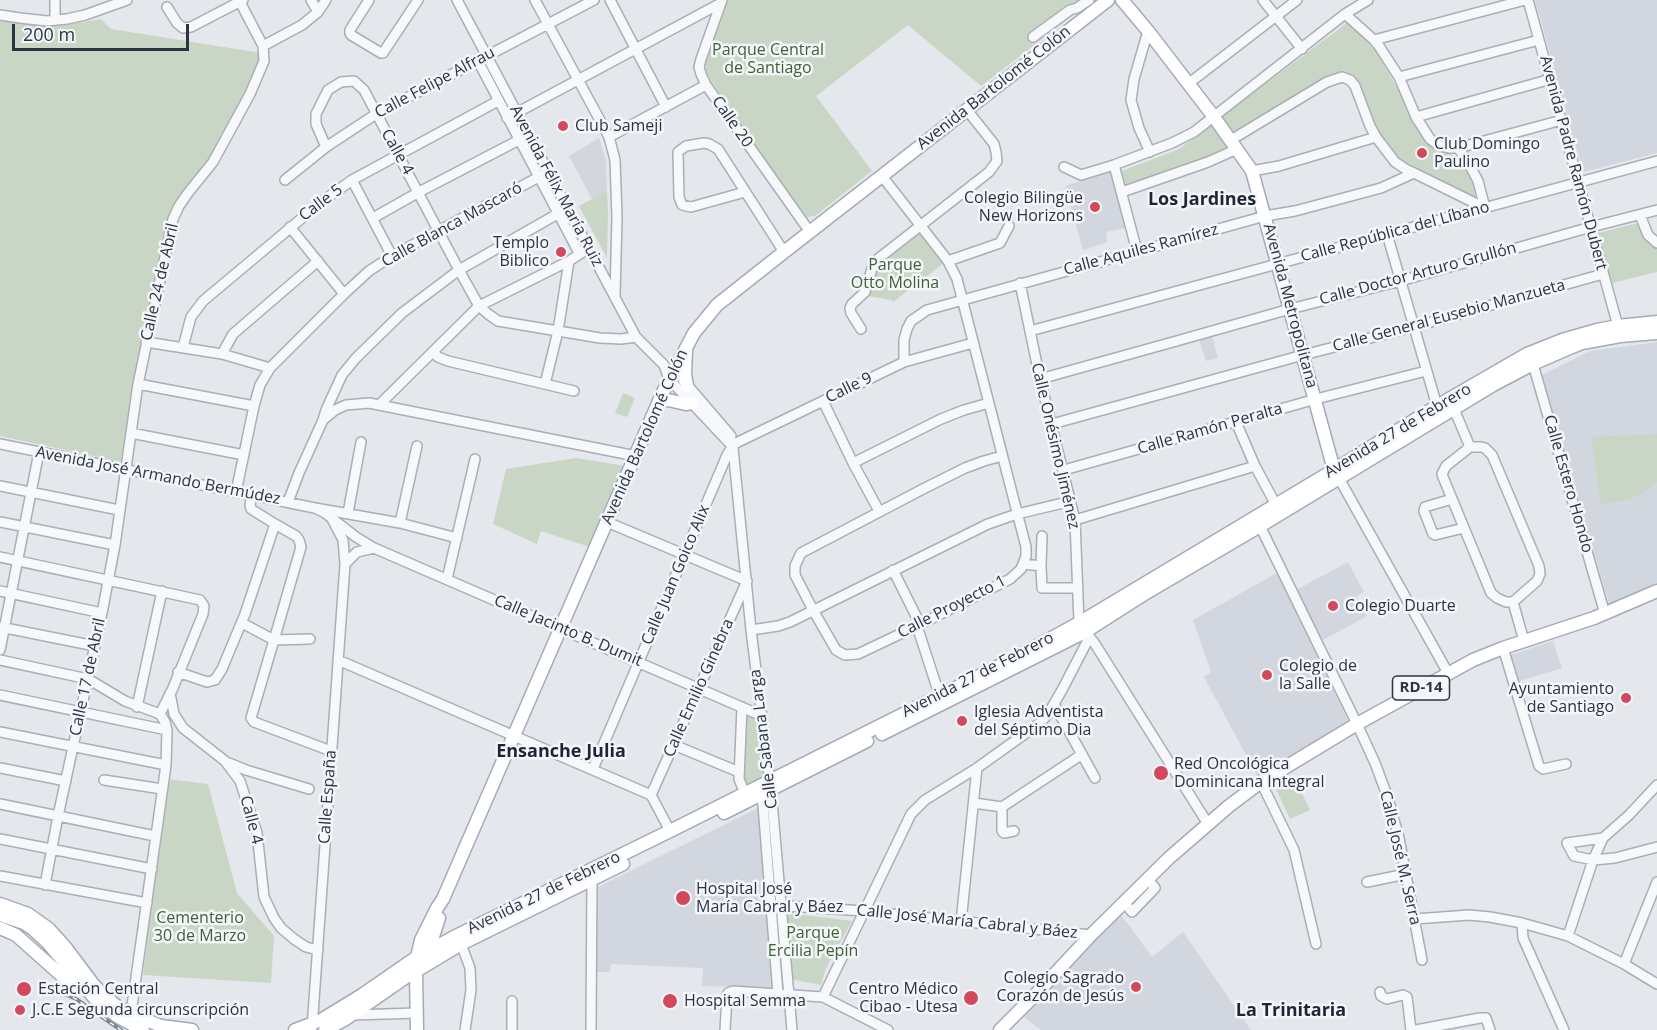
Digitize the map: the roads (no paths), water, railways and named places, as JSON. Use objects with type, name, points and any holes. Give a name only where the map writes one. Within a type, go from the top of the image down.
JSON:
[{"type":"main road","name":"Avenida Bartolomé Colón","points":[[417,1030],[416,995],[422,962],[421,940],[437,908],[442,904],[636,456],[669,371],[694,333],[717,305],[967,110],[1089,5],[1108,0]]},
{"type":"main road","name":"Avenida Metropolitana","points":[[1122,0],[1214,117],[1252,171],[1336,475]]},
{"type":"main road","name":"Avenida 27 de Febrero","points":[[325,1030],[347,1022],[422,962],[473,928],[592,874],[940,700],[1084,631],[1260,526],[1437,406],[1530,359],[1619,331],[1657,322]]},
{"type":"main road","name":"Avenida 27 de Febrero","points":[[1619,331],[1657,333]]},
{"type":"main road","points":[[685,347],[687,386]]},
{"type":"main road","name":"Avenida 27 de Febrero","points":[[1084,631],[1276,505],[1336,475],[1454,409],[1530,359]]},
{"type":"main road","points":[[659,401],[668,400],[692,404]]},
{"type":"main road","name":"RD-14","points":[[1000,1030],[1168,858],[1261,782],[1357,724],[1473,660],[1605,614],[1657,591]]},
{"type":"main road","name":"RD-14","points":[[1605,614],[1610,617],[1657,601]]},
{"type":"main road","name":"Avenida 27 de Febrero","points":[[295,1030],[312,1028],[362,995],[422,962],[461,944],[670,831],[753,794]]},
{"type":"main road","points":[[0,904],[28,914],[42,923],[66,948],[89,986],[89,1002]]},
{"type":"main road","points":[[442,904],[446,923],[454,929],[473,928]]},
{"type":"main road","points":[[0,915],[24,923],[33,929],[89,986],[108,1010],[143,1030]]},
{"type":"main road","points":[[0,928],[16,935],[112,1021],[192,1030]]},
{"type":"main road","points":[[70,983],[89,986]]},
{"type":"main road","points":[[396,984],[413,989],[416,995]]},
{"type":"street","points":[[55,0],[55,20]]},
{"type":"street","points":[[0,15],[55,20],[85,15],[105,4],[127,0]]},
{"type":"street","points":[[166,7],[183,28],[190,27],[240,0],[263,46],[302,26],[318,12],[326,0]]},
{"type":"street","points":[[311,0],[318,12]]},
{"type":"street","points":[[369,0],[350,33],[351,36],[381,53],[418,0]]},
{"type":"street","name":"Avenida Félix María Ruiz","points":[[457,0],[636,337],[669,371]]},
{"type":"street","points":[[535,0],[609,137],[615,160],[617,217],[615,298]]},
{"type":"street","name":"Calle Felipe Alfrau","points":[[285,180],[326,147],[376,114],[594,0]]},
{"type":"street","points":[[610,0],[666,107]]},
{"type":"street","points":[[1263,0],[1302,49]]},
{"type":"street","points":[[1188,84],[1297,0]]},
{"type":"street","points":[[1064,167],[1081,176],[1172,144],[1187,136],[1345,14],[1368,0]]},
{"type":"street","points":[[1374,40],[1526,0]]},
{"type":"street","name":"Avenida Padre Ramón Dubert","points":[[1526,0],[1551,79],[1619,331]]},
{"type":"street","points":[[507,118],[722,1]]},
{"type":"street","name":"Calle 20","points":[[722,1],[699,67],[706,85],[810,232]]},
{"type":"street","points":[[1033,37],[1070,10],[1089,5]]},
{"type":"street","points":[[1345,14],[1374,40],[1399,77],[1416,117],[1434,143],[1443,147],[1458,148],[1562,120]]},
{"type":"street","points":[[1148,31],[1134,79],[1131,100],[1139,128],[1150,152]]},
{"type":"street","points":[[1399,77],[1539,40]]},
{"type":"street","name":"Calle 24 de Abril","points":[[126,470],[138,384],[173,219],[188,193],[213,162],[250,94],[264,61],[263,46]]},
{"type":"street","points":[[478,61],[579,254]]},
{"type":"street","points":[[1122,192],[1208,162],[1327,82],[1342,77],[1350,80],[1355,86],[1376,138],[1395,162],[1485,208]]},
{"type":"street","points":[[1416,117],[1551,79]]},
{"type":"street","name":"Calle 4","points":[[326,147],[315,119],[328,90],[346,81],[354,81],[364,90],[479,306]]},
{"type":"street","points":[[609,137],[706,85]]},
{"type":"street","name":"Calle 5","points":[[183,347],[191,317],[203,301],[320,203],[352,180],[498,101]]},
{"type":"street","points":[[861,329],[850,308],[852,303],[865,292],[874,262],[989,172],[997,161],[994,144],[967,110]]},
{"type":"street","points":[[1252,171],[1290,163],[1376,138]]},
{"type":"street","points":[[372,218],[519,140]]},
{"type":"street","points":[[745,192],[691,207],[682,205],[679,197],[678,152],[686,146],[704,143],[714,146],[721,154],[784,252]]},
{"type":"street","points":[[1458,148],[1478,181],[1485,208]]},
{"type":"street","name":"Calle República del Líbano","points":[[1030,332],[1277,263],[1657,162]]},
{"type":"street","points":[[1114,165],[1137,251]]},
{"type":"street","name":"Calle Blanca Mascaró","points":[[236,492],[254,406],[260,385],[270,368],[369,271],[392,256],[548,172]]},
{"type":"street","name":"Calle Aquiles Ramírez","points":[[904,362],[904,340],[911,321],[927,310],[1265,216],[1295,211],[1380,188],[1414,173]]},
{"type":"street","name":"Calle Proyecto 1","points":[[813,610],[836,650],[842,654],[853,655],[1010,579],[1024,564],[1026,548],[957,279],[948,261],[882,176]]},
{"type":"street","points":[[352,180],[392,256]]},
{"type":"street","points":[[288,502],[342,375],[356,358],[402,313],[459,270],[568,208]]},
{"type":"street","name":"Calle Doctor Arturo Grullón","points":[[1040,378],[1657,210]]},
{"type":"street","points":[[1640,215],[1648,235],[1657,243]]},
{"type":"street","points":[[948,261],[999,244],[1009,226]]},
{"type":"street","points":[[290,227],[344,294]]},
{"type":"street","points":[[1387,234],[1437,406]]},
{"type":"street","points":[[379,405],[479,306],[569,261],[589,248]]},
{"type":"street","points":[[222,354],[233,334],[318,261]]},
{"type":"street","points":[[545,384],[558,331],[569,261]]},
{"type":"street","name":"Calle General Eusebio Manzueta","points":[[1052,424],[1603,274]]},
{"type":"street","name":"Calle Onésimo Jiménez","points":[[1020,283],[1040,378],[1075,520],[1077,588],[1084,631],[1208,824]]},
{"type":"street","points":[[479,306],[498,321],[600,338],[636,337]]},
{"type":"street","points":[[146,342],[222,354],[270,368]]},
{"type":"street","name":"Calle 9","points":[[734,446],[904,362],[973,343]]},
{"type":"street","points":[[433,352],[448,362],[574,391]]},
{"type":"street","name":"Calle Estero Hondo","points":[[1530,359],[1605,614]]},
{"type":"street","points":[[669,371],[687,386],[734,446]]},
{"type":"street","points":[[669,371],[692,404],[734,446]]},
{"type":"street","name":"Calle Ramón Peralta","points":[[1064,470],[1316,399],[1426,371]]},
{"type":"street","points":[[138,384],[254,406]]},
{"type":"street","points":[[823,401],[879,512]]},
{"type":"street","points":[[323,420],[335,410],[346,405],[358,403],[379,405],[636,456]]},
{"type":"street","points":[[853,463],[941,419],[989,403]]},
{"type":"street","points":[[1454,409],[1470,447]]},
{"type":"street","points":[[1236,423],[1276,505]]},
{"type":"street","points":[[131,433],[244,455]]},
{"type":"street","points":[[348,513],[361,442]]},
{"type":"street","name":"Avenida José Armando Bermúdez","points":[[0,444],[400,523],[456,538]]},
{"type":"street","points":[[400,523],[417,446]]},
{"type":"street","name":"Calle Juan Goico Alix","points":[[593,770],[728,454],[734,446]]},
{"type":"street","name":"Calle Sabana Larga","points":[[734,446],[751,630],[770,785],[783,994],[792,1030]]},
{"type":"street","points":[[1470,447],[1481,447],[1492,455],[1539,566],[1537,581],[1513,602],[1497,598],[1491,593],[1442,474],[1446,466],[1470,447]]},
{"type":"street","points":[[0,650],[2,627],[11,594],[39,452]]},
{"type":"street","points":[[813,610],[794,570],[799,556],[808,549],[964,468],[1002,456]]},
{"type":"street","points":[[447,579],[476,459]]},
{"type":"street","points":[[1075,520],[1255,466]]},
{"type":"street","name":"Calle 17 de Abril","points":[[45,885],[102,613],[126,470]]},
{"type":"street","points":[[1336,475],[1448,673]]},
{"type":"street","points":[[0,486],[119,510]]},
{"type":"street","points":[[252,495],[251,509],[298,538],[301,547],[251,718],[254,722],[332,751]]},
{"type":"street","points":[[1452,499],[1425,507],[1424,511],[1433,534],[1464,528]]},
{"type":"street","points":[[751,630],[784,624],[988,524],[1017,514],[1071,501]]},
{"type":"street","name":"Avenida José Armando Bermúdez","points":[[315,508],[374,548]]},
{"type":"street","name":"Calle España","points":[[332,519],[343,540],[345,564]]},
{"type":"street","points":[[0,522],[115,545]]},
{"type":"street","points":[[607,522],[747,581]]},
{"type":"street","points":[[178,672],[207,682],[215,680],[242,623],[274,525]]},
{"type":"street","name":"Calle José M. Serra","points":[[1260,526],[1357,724],[1392,807],[1422,960]]},
{"type":"street","name":"Calle España","points":[[312,1028],[348,532]]},
{"type":"street","points":[[1042,536],[1042,588],[1077,588]]},
{"type":"street","points":[[345,564],[357,552],[374,548]]},
{"type":"street","name":"Calle Jacinto B. Dumit","points":[[374,548],[762,716]]},
{"type":"street","points":[[0,557],[198,599],[203,603],[204,610],[160,714]]},
{"type":"street","points":[[1024,564],[1041,566]]},
{"type":"street","points":[[893,570],[918,625],[940,700]]},
{"type":"street","name":"Calle Emilio Ginebra","points":[[651,795],[747,581]]},
{"type":"street","points":[[0,591],[102,613]]},
{"type":"street","points":[[137,707],[162,591]]},
{"type":"street","points":[[1513,602],[1524,641]]},
{"type":"street","points":[[242,623],[274,640],[310,639]]},
{"type":"street","points":[[2,627],[95,646]]},
{"type":"street","points":[[823,998],[903,829],[915,809],[925,800],[977,768],[1031,730],[1048,714],[1071,675],[1084,631]]},
{"type":"street","points":[[1503,648],[1539,766],[1543,769],[1566,764]]},
{"type":"street","points":[[0,660],[88,680],[137,707],[160,714],[165,722],[167,730],[166,765],[130,1023]]},
{"type":"street","points":[[338,660],[651,795],[670,831]]},
{"type":"street","name":"Calle 4","points":[[170,693],[174,714],[183,728],[225,761],[240,781],[251,812],[259,848],[262,888],[267,905],[281,928],[306,947],[318,950]]},
{"type":"street","points":[[0,695],[167,730]]},
{"type":"street","points":[[1054,704],[1095,778]]},
{"type":"street","name":"Calle Sabana Larga","points":[[742,707],[738,772],[740,784],[743,789],[753,794],[764,808],[776,905]]},
{"type":"street","points":[[0,732],[166,765]]},
{"type":"street","points":[[674,745],[738,772]]},
{"type":"street","points":[[974,803],[1002,807],[1081,755]]},
{"type":"street","points":[[225,761],[246,770],[309,789]]},
{"type":"street","points":[[0,768],[66,781]]},
{"type":"street","points":[[961,921],[977,768]]},
{"type":"street","points":[[104,780],[162,789]]},
{"type":"street","points":[[1261,782],[1294,849],[1316,944]]},
{"type":"street","points":[[1568,936],[1593,860],[1603,838],[1657,785]]},
{"type":"street","points":[[0,804],[155,836]]},
{"type":"street","points":[[1002,807],[1002,831],[1004,833],[1014,831]]},
{"type":"street","points":[[1603,838],[1567,843],[1574,856],[1593,860],[1615,858],[1657,847]]},
{"type":"street","points":[[0,839],[152,869]]},
{"type":"street","points":[[591,1030],[592,874]]},
{"type":"street","points":[[1367,882],[1406,874]]},
{"type":"street","points":[[0,876],[147,903]]},
{"type":"street","points":[[1624,964],[1657,882]]},
{"type":"street","name":"Calle José María Cabral y Báez","points":[[776,905],[864,911],[1091,935]]},
{"type":"street","points":[[1415,919],[1469,915],[1522,923],[1568,936],[1624,964],[1657,984]]},
{"type":"street","points":[[1522,923],[1524,941],[1564,1030]]},
{"type":"street","points":[[461,944],[470,968],[471,990],[465,1030]]},
{"type":"street","points":[[725,1030],[727,997],[728,993],[733,991],[823,998],[888,1030]]},
{"type":"street","points":[[1380,992],[1381,996],[1387,999],[1403,995],[1407,997],[1413,1030],[1480,1018],[1486,1018],[1490,1030]]},
{"type":"street","points":[[512,1001],[512,1030]]},
{"type":"street","points":[[347,1022],[417,1013]]},
{"type":"railway","points":[[47,990],[76,999],[121,1030]]},
{"type":"place","name":"Club Sameji","points":[[563,126]]},
{"type":"place","name":"Club Domingo Paulino","points":[[1422,153]]},
{"type":"place","name":"Colegio Bilingüe New Horizons","points":[[1095,207]]},
{"type":"place","name":"Templo Biblico","points":[[561,252]]},
{"type":"place","name":"Colegio Duarte","points":[[1333,606]]},
{"type":"place","name":"Colegio de la Salle","points":[[1267,675]]},
{"type":"place","name":"Ayuntamiento de Santiago","points":[[1626,698]]},
{"type":"place","name":"Iglesia Adventista del Séptimo Dia","points":[[962,721]]},
{"type":"place","name":"Red Oncológica Dominicana Integral","points":[[1161,773]]},
{"type":"place","name":"Hospital José María Cabral y Báez","points":[[683,898]]},
{"type":"place","name":"Colegio Sagrado Corazón de Jesús","points":[[1136,987]]},
{"type":"place","name":"Estación Central","points":[[24,989]]},
{"type":"place","name":"Centro Médico Cibao - Utesa","points":[[971,998]]},
{"type":"place","name":"Hospital Semma","points":[[670,1001]]},
{"type":"place","name":"J.C.E Segunda circunscripción","points":[[20,1010]]},
{"type":"district","name":"Los Jardines","points":[[1202,200]]},
{"type":"district","name":"Ensanche Julia","points":[[561,752]]},
{"type":"district","name":"La Trinitaria","points":[[1291,1011]]},
{"type":"park label","name":"Parque Central de Santiago","points":[[768,59]]},
{"type":"park label","name":"Parque Otto Molina","points":[[895,274]]},
{"type":"park label","name":"Cementerio 30 de Marzo","points":[[200,927]]},
{"type":"park label","name":"Parque Ercilia Pepín","points":[[813,942]]}]
